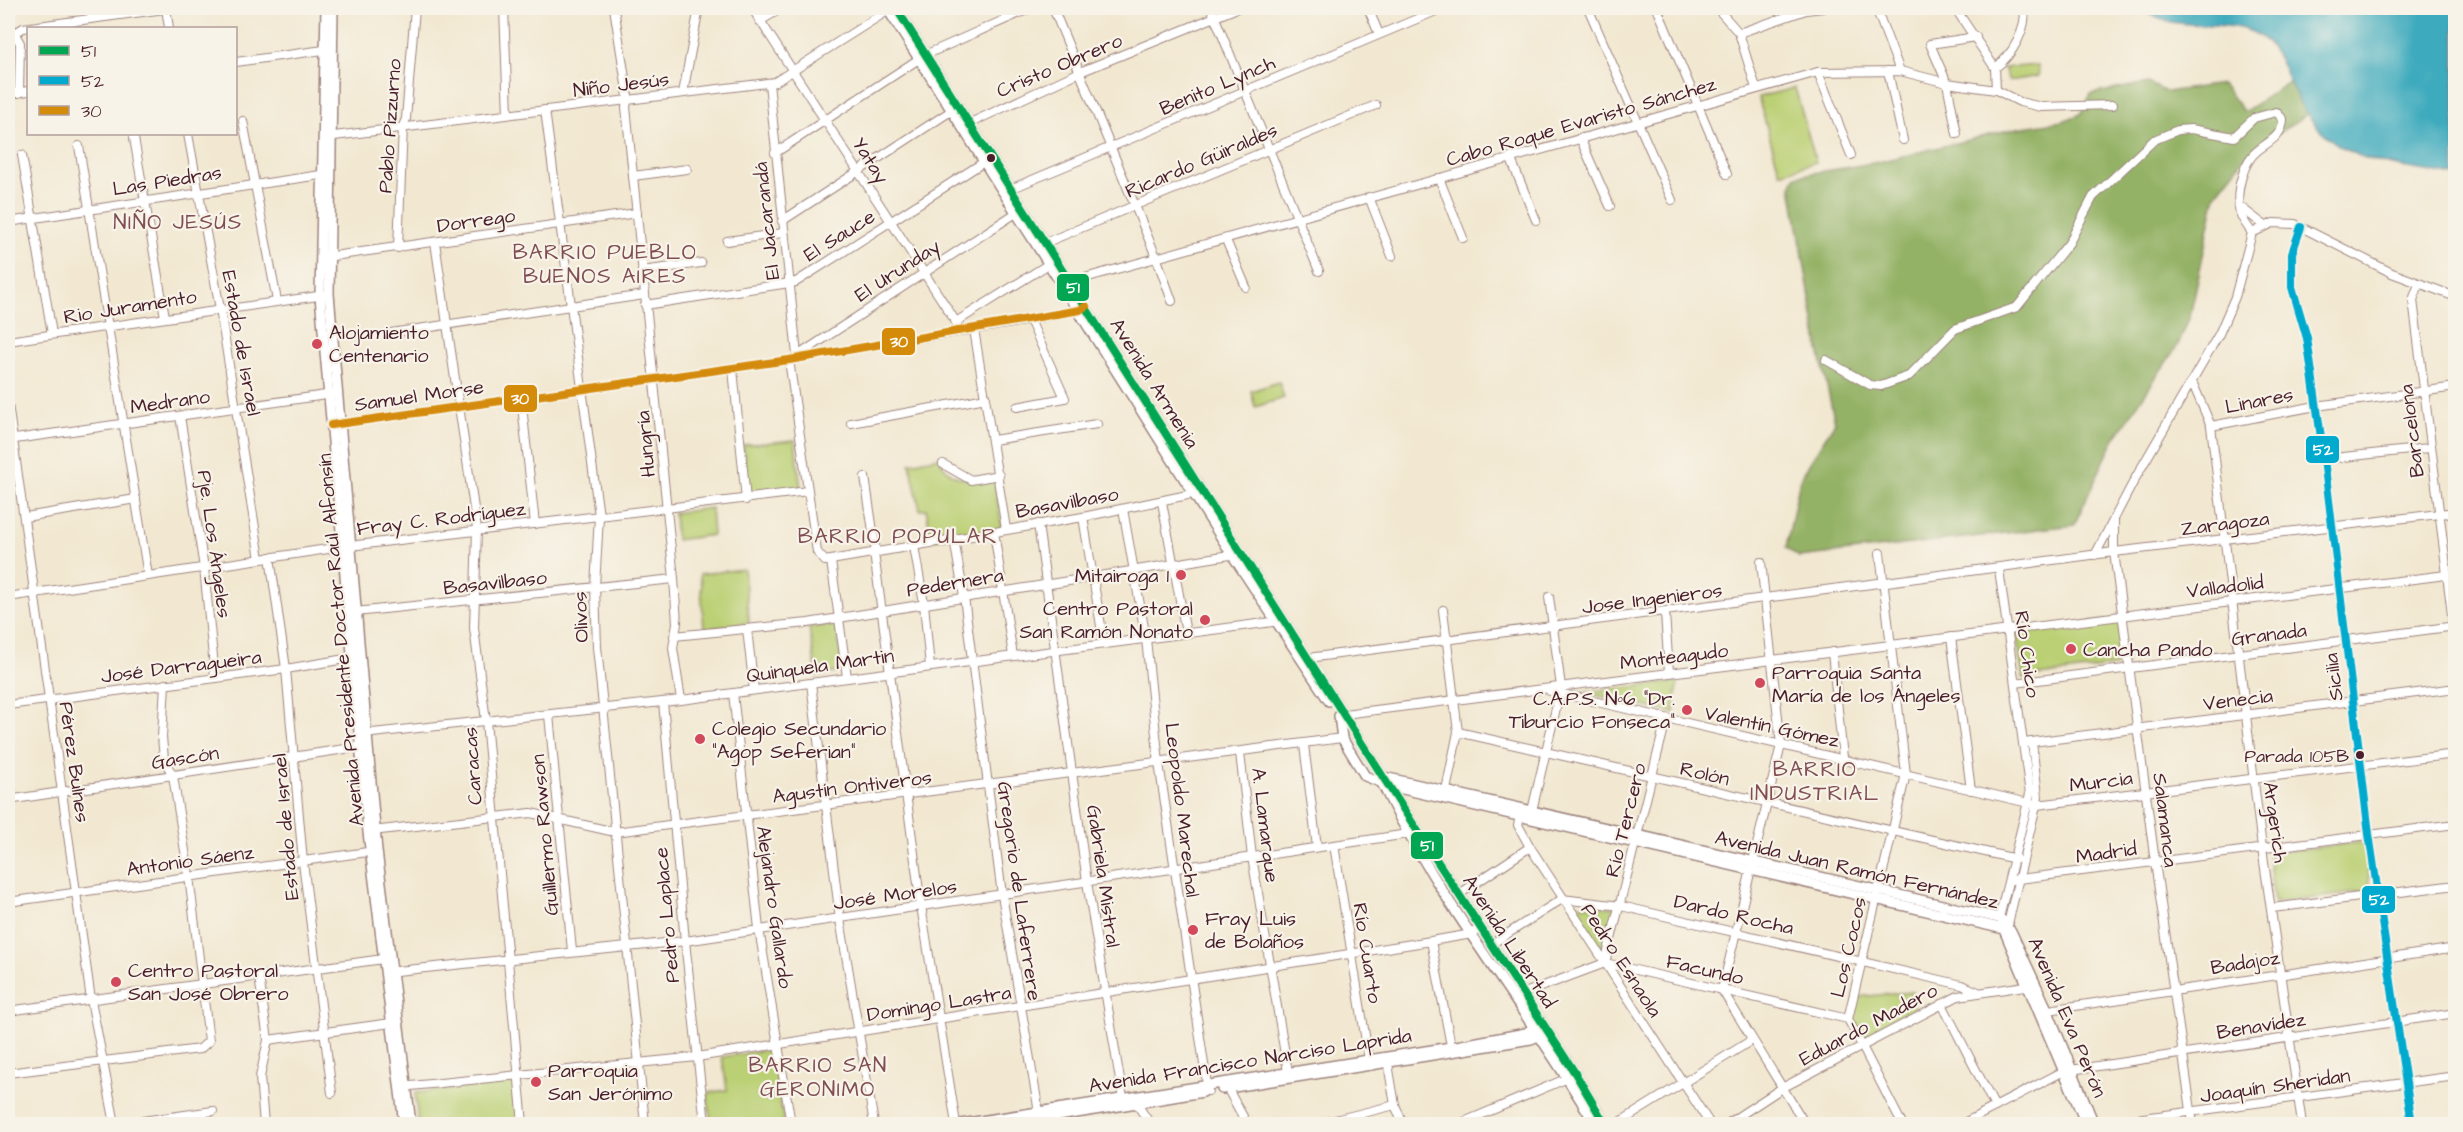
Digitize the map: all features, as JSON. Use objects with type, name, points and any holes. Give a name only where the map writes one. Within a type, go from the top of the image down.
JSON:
[{"type":"main road","name":"Avenida Presidente Doctor Raúl Alfonsín","points":[[326,8],[328,137],[325,295],[363,746],[403,1086],[404,1125]]},
{"type":"main road","name":"Avenida Presidente Doctor Raúl Alfonsín","points":[[328,49],[333,8]]},
{"type":"main road","name":"Avenida Armenia","points":[[891,8],[1198,493],[1385,782]]},
{"type":"main road","name":"Avenida Presidente Doctor Raúl Alfonsín","points":[[345,547],[355,612],[355,657]]},
{"type":"main road","name":"Avenida Armenia","points":[[1280,621],[1308,658],[1341,715]]},
{"type":"main road","points":[[1341,715],[1342,738],[1365,776],[1385,782]]},
{"type":"main road","name":"Avenida Juan Ramón Fernández","points":[[1385,782],[1413,793],[1445,795]]},
{"type":"main road","name":"Avenida Juan Ramón Fernández","points":[[1385,782],[2006,927]]},
{"type":"main road","name":"Avenida Libertad","points":[[1385,782],[1458,895],[1476,931],[1490,945],[1522,994],[1538,1025],[1540,1035],[1595,1125]]},
{"type":"main road","name":"Avenida Libertad","points":[[1385,782],[1408,834],[1538,1025]]},
{"type":"main road","points":[[1404,810],[1405,800],[1413,793]]},
{"type":"main road","name":"Avenida Presidente Doctor Raúl Alfonsín","points":[[374,851],[383,959],[388,972],[391,1023],[411,1125]]},
{"type":"main road","name":"Avenida Juan Ramón Fernández","points":[[1876,896],[1999,918],[2006,927]]},
{"type":"main road","name":"Avenida Eva Perón","points":[[2006,927],[2068,1071],[2094,1125]]},
{"type":"main road","name":"Avenida Francisco Narciso Laprida","points":[[1452,1050],[1526,1033],[1538,1025]]},
{"type":"main road","name":"Avenida Libertad","points":[[1540,1035],[1605,1125]]},
{"type":"main road","name":"Avenida Francisco Narciso Laprida","points":[[1010,1125],[1124,1102],[1540,1035]]},
{"type":"main road","name":"Avenida Eva Perón","points":[[2068,1071],[2086,1125]]},
{"type":"main road","name":"Avenida Francisco Narciso Laprida","points":[[1124,1102],[1137,1104],[1208,1088]]},
{"type":"main road","name":"Avenida Francisco Narciso Laprida","points":[[958,1125],[1040,1119]]},
{"type":"street","points":[[58,27],[168,8],[169,27]]},
{"type":"street","name":"Pablo Pizzurno","points":[[398,248],[403,126],[406,119],[415,8]]},
{"type":"street","points":[[504,8],[508,114]]},
{"type":"street","name":"Hungría","points":[[614,8],[628,97],[644,295],[655,379],[674,579],[677,623],[673,648],[681,700]]},
{"type":"street","points":[[683,93],[699,8]]},
{"type":"street","name":"Yatay","points":[[752,8],[827,120],[956,322],[958,332]]},
{"type":"street","points":[[760,21],[782,8]]},
{"type":"street","name":"Niño Jesús","points":[[328,137],[403,126],[769,83],[793,72],[891,8]]},
{"type":"street","points":[[775,153],[923,57],[1031,8]]},
{"type":"street","points":[[1053,8],[1157,259],[1172,301]]},
{"type":"street","points":[[1211,8],[1319,271]]},
{"type":"street","name":"Cristo Obrero","points":[[965,125],[1080,72],[1237,8]]},
{"type":"street","points":[[1368,8],[1379,34]]},
{"type":"street","name":"Benito Lynch","points":[[1007,190],[1443,8]]},
{"type":"street","points":[[1588,8],[1672,200]]},
{"type":"street","points":[[1657,8],[1727,174]]},
{"type":"street","points":[[1717,8],[1739,33],[1756,88]]},
{"type":"street","points":[[1739,33],[1805,9],[1823,8]]},
{"type":"street","points":[[1876,8],[1900,71]]},
{"type":"street","points":[[1955,8],[1995,68],[1995,90]]},
{"type":"street","points":[[8,10],[11,35],[20,43],[19,93]]},
{"type":"street","points":[[1995,68],[2013,52],[2025,11]]},
{"type":"street","points":[[11,35],[27,32]]},
{"type":"street","points":[[1957,134],[1947,83],[1930,44],[1976,37]]},
{"type":"street","points":[[237,62],[328,49]]},
{"type":"street","points":[[1888,71],[1903,140]]},
{"type":"street","name":"Cabo Roque Evaristo Sánchez","points":[[1067,283],[1818,72],[1900,71],[1947,83],[1995,90],[2035,106],[2113,105]]},
{"type":"street","points":[[1818,72],[1851,155]]},
{"type":"street","name":"El Jacarandá","points":[[769,83],[783,233],[792,283],[797,355]]},
{"type":"street","points":[[8,94],[27,91]]},
{"type":"street","name":"Ricardo Güiraldes","points":[[1042,244],[1376,105]]},
{"type":"street","points":[[782,221],[955,109]]},
{"type":"street","name":"Olivos","points":[[545,110],[599,516],[595,587],[603,708],[625,947],[645,1125]]},
{"type":"street","points":[[1826,360],[1870,385],[1881,386],[1909,376],[1955,329],[1979,319],[2010,311],[2023,301],[2069,243],[2094,197],[2154,140],[2178,130],[2190,129],[2234,136],[2254,118],[2276,112],[2283,119],[2283,124],[2274,139],[2255,152],[2242,179],[2239,206],[2241,218],[2252,233]]},
{"type":"street","points":[[243,122],[277,301]]},
{"type":"street","name":"Estado de Israel","points":[[188,135],[220,309],[260,559]]},
{"type":"street","points":[[134,138],[165,317]]},
{"type":"street","points":[[1580,138],[1610,206]]},
{"type":"street","points":[[79,146],[148,576]]},
{"type":"street","points":[[22,155],[52,334]]},
{"type":"street","points":[[1510,157],[1536,220]]},
{"type":"street","name":"El Sauce","points":[[792,283],[988,160]]},
{"type":"street","points":[[633,176],[687,170]]},
{"type":"street","name":"Las Piedras","points":[[8,222],[326,174]]},
{"type":"street","points":[[1439,178],[1462,238]]},
{"type":"street","points":[[1369,197],[1392,256]]},
{"type":"street","points":[[2239,206],[2264,225]]},
{"type":"street","name":"El Urunday","points":[[789,360],[1020,210]]},
{"type":"street","name":"Dorrego","points":[[324,257],[637,213]]},
{"type":"street","points":[[2095,555],[2220,334],[2235,297],[2252,233],[2264,225],[2282,222],[2301,227],[2392,273],[2456,297]]},
{"type":"street","name":"Sicilia","points":[[2301,227],[2292,253],[2290,272],[2292,287],[2307,338],[2333,527],[2369,834],[2412,1125]]},
{"type":"street","points":[[727,241],[783,233]]},
{"type":"street","points":[[1226,240],[1246,287]]},
{"type":"street","points":[[435,242],[457,406]]},
{"type":"street","points":[[956,322],[1053,261]]},
{"type":"street","points":[[642,271],[700,263]]},
{"type":"street","points":[[645,305],[792,283]]},
{"type":"street","name":"Barcelona","points":[[2419,284],[2413,300],[2429,448],[2456,647]]},
{"type":"street","name":"Rio Juramento","points":[[8,341],[325,295]]},
{"type":"street","points":[[392,333],[644,295]]},
{"type":"street","name":"Samuel Morse","points":[[335,424],[733,369],[1030,320],[1083,308]]},
{"type":"street","points":[[1017,407],[1065,398],[1030,320]]},
{"type":"street","points":[[974,329],[1006,529]]},
{"type":"street","points":[[789,360],[817,552],[820,558],[831,561],[847,677]]},
{"type":"street","points":[[733,369],[746,500]]},
{"type":"street","name":"Argerich","points":[[2193,384],[2211,426],[2262,848],[2302,1125]]},
{"type":"street","name":"Linares","points":[[2211,426],[2316,406],[2456,387]]},
{"type":"street","name":"Medrano","points":[[11,440],[332,395]]},
{"type":"street","points":[[521,398],[535,524]]},
{"type":"street","points":[[851,423],[986,398]]},
{"type":"street","name":"Pérez Bulnes","points":[[8,404],[11,440],[25,517],[91,1000],[101,1062],[115,1125]]},
{"type":"street","name":"Caracas","points":[[457,406],[477,529],[474,601],[523,1125]]},
{"type":"street","name":"Pje. Los Ángeles","points":[[180,416],[204,568],[215,677]]},
{"type":"street","points":[[993,440],[1097,423]]},
{"type":"street","points":[[2324,459],[2429,448]]},
{"type":"street","points":[[943,464],[971,480],[999,475]]},
{"type":"street","points":[[865,477],[921,906],[958,1125]]},
{"type":"street","name":"Fray C. Rodríguez","points":[[8,597],[270,557],[477,529],[746,500],[808,491]]},
{"type":"street","name":"Basavilbaso","points":[[831,561],[1083,517],[1198,493]]},
{"type":"street","points":[[25,517],[136,499]]},
{"type":"street","points":[[1162,502],[1186,633]]},
{"type":"street","name":"Leopoldo Marechal","points":[[1123,509],[1146,639],[1173,868],[1208,1088]]},
{"type":"street","name":"Zaragoza","points":[[1999,569],[2115,552],[2225,541],[2456,512]]},
{"type":"street","points":[[1083,517],[1104,644]]},
{"type":"street","name":"Salamanca","points":[[2114,518],[2115,552],[2130,669],[2193,1125]]},
{"type":"street","name":"Gabriela Mistral","points":[[1038,524],[1058,651],[1087,882],[1124,1102]]},
{"type":"street","points":[[994,532],[1013,656]]},
{"type":"street","name":"Gregorio de Laferrere","points":[[954,539],[964,597],[1002,895],[1040,1119]]},
{"type":"street","points":[[914,546],[924,604],[930,667]]},
{"type":"street","name":"Los Cocos","points":[[1880,553],[1906,774],[1848,1019],[1902,1125]]},
{"type":"street","name":"Pedernera","points":[[674,636],[840,619],[883,610],[1237,554]]},
{"type":"street","name":"Estado de Israel","points":[[270,557],[286,669],[303,861],[326,1031],[332,1094]]},
{"type":"street","points":[[1761,562],[1781,745],[1722,990],[1804,1125]]},
{"type":"street","name":"Jose Ingenieros","points":[[1308,658],[1999,569]]},
{"type":"street","name":"Río Chico","points":[[1999,569],[2015,683],[2028,743],[2030,794],[2033,804]]},
{"type":"street","name":"Valladolid","points":[[2008,629],[2446,575]]},
{"type":"street","name":"Basavilbaso","points":[[355,612],[674,579]]},
{"type":"street","points":[[1531,816],[1561,690],[1549,597]]},
{"type":"street","points":[[1443,610],[1458,732],[1445,795]]},
{"type":"street","points":[[1665,613],[1669,673]]},
{"type":"street","name":"Quinquela Martin","points":[[362,734],[681,700],[1280,621]]},
{"type":"street","name":"Granada","points":[[2015,683],[2454,627]]},
{"type":"street","points":[[747,629],[754,690]]},
{"type":"street","name":"Monteagudo","points":[[1341,715],[1453,698],[1543,689],[1561,690],[1669,673],[2008,629]]},
{"type":"street","points":[[1951,637],[1971,790]]},
{"type":"street","points":[[1832,652],[1843,758]]},
{"type":"street","name":"José Darragueira","points":[[8,705],[286,669],[355,657]]},
{"type":"street","points":[[811,683],[840,919],[874,1125]]},
{"type":"street","points":[[8,1073],[200,1049],[209,1041],[189,876],[172,776],[164,759],[162,737],[165,684]]},
{"type":"street","name":"Venecia","points":[[2028,743],[2456,688]]},
{"type":"street","name":"Valentín Gómez","points":[[1561,690],[1666,720],[1843,758],[2033,804]]},
{"type":"street","name":"Alejandro Gallardo","points":[[733,693],[759,930],[791,1125]]},
{"type":"street","name":"Pedro Laplace","points":[[663,702],[705,1125]]},
{"type":"street","name":"Guillermo Rawson","points":[[549,715],[572,951]]},
{"type":"street","name":"Río Tercero","points":[[1605,963],[1622,906],[1666,720]]},
{"type":"street","name":"Rolón","points":[[1458,732],[2016,859]]},
{"type":"street","name":"Agustín Ontiveros","points":[[372,831],[531,813],[615,832],[1304,745],[1342,738]]},
{"type":"street","points":[[1304,745],[1317,847]]},
{"type":"street","name":"Gascón","points":[[8,800],[363,746]]},
{"type":"street","name":"A. Lamarque","points":[[1240,753],[1252,856],[1288,1075]]},
{"type":"street","name":"Murcia","points":[[2033,804],[2456,754]]},
{"type":"street","points":[[2006,927],[2016,859],[2033,804]]},
{"type":"street","points":[[1999,918],[2014,880],[2033,804]]},
{"type":"street","name":"Pedro Esnaola","points":[[1520,814],[1518,825],[1530,848],[1710,1125]]},
{"type":"street","name":"Madrid","points":[[2014,880],[2456,824]]},
{"type":"street","name":"José Morelos","points":[[388,972],[685,941],[1408,834]]},
{"type":"street","name":"Río Cuarto","points":[[1334,845],[1369,1063]]},
{"type":"street","points":[[1458,895],[1530,848]]},
{"type":"street","name":"Antonio Sáenz","points":[[8,902],[374,851]]},
{"type":"street","points":[[2272,908],[2456,885]]},
{"type":"street","points":[[1490,945],[1562,899]]},
{"type":"street","name":"Dardo Rocha","points":[[1562,899],[1622,906],[1736,931],[1962,985],[1978,992]]},
{"type":"street","name":"Domingo Lastra","points":[[403,1086],[697,1057],[1431,941],[1476,931]]},
{"type":"street","points":[[1431,941],[1452,1050]]},
{"type":"street","name":"Badajoz","points":[[2043,1010],[2456,948]]},
{"type":"street","points":[[8,1011],[383,959]]},
{"type":"street","points":[[1522,994],[1605,963]]},
{"type":"street","name":"Facundo","points":[[1605,963],[1848,1019]]},
{"type":"street","points":[[259,976],[268,1040],[260,1077],[264,1125]]},
{"type":"street","name":"Eduardo Madero","points":[[1728,1125],[1782,1088],[1958,996],[2032,985]]},
{"type":"street","points":[[1941,1004],[1995,1107]]},
{"type":"street","name":"Benavídez","points":[[1962,1125],[2068,1071],[2456,1013]]},
{"type":"street","points":[[268,1040],[391,1023]]},
{"type":"street","points":[[1617,1125],[1752,1040]]},
{"type":"street","points":[[1388,1060],[1395,1106],[1403,1125]]},
{"type":"street","name":"Joaquín Sheridan","points":[[2099,1125],[2456,1076]]},
{"type":"street","points":[[1459,1125],[1568,1078]]},
{"type":"street","points":[[1225,1085],[1247,1125]]},
{"type":"street","points":[[1137,1104],[1150,1125]]},
{"type":"street","points":[[1319,1125],[1395,1106]]},
{"type":"street","points":[[122,1125],[213,1111]]},
{"type":"green space","points":[[2038,65],[2039,76],[2009,81],[2004,68]]},
{"type":"green space","points":[[2289,82],[2307,114],[2247,155],[2216,194],[2190,316],[2179,343],[2114,440],[2074,525],[1799,557],[1786,548],[1800,479],[1835,422],[1819,350],[1791,186],[1796,176],[1879,162],[2017,128],[2063,121],[2081,114],[2091,94],[2148,83],[2166,92],[2222,84],[2244,112]]},
{"type":"green space","points":[[1795,88],[1816,162],[1780,173],[1758,97]]},
{"type":"green space","points":[[1279,382],[1284,398],[1255,407],[1251,391]]},
{"type":"green space","points":[[795,440],[801,489],[749,495],[743,445]]},
{"type":"green space","points":[[939,457],[948,471],[954,475],[969,479],[994,478],[1002,528],[932,540],[926,509],[920,510],[910,463]]},
{"type":"green space","points":[[711,508],[713,535],[676,540],[674,513]]},
{"type":"green space","points":[[744,569],[749,623],[704,629],[700,574]]},
{"type":"green space","name":"Cancha Pando","points":[[2119,619],[2126,665],[2023,678],[2016,632]]},
{"type":"green space","points":[[836,624],[843,671],[817,676],[809,628]]},
{"type":"green space","points":[[1678,682],[1674,713],[1582,692]]},
{"type":"green space","points":[[2364,842],[2371,891],[2274,903],[2268,853]]},
{"type":"green space","points":[[1572,904],[1619,908],[1605,958]]},
{"type":"green space","points":[[1912,992],[1915,1012],[1862,1040],[1853,1020],[1857,997]]},
{"type":"green space","points":[[772,1049],[784,1124],[711,1124],[707,1093],[727,1090],[722,1057]]},
{"type":"green space","points":[[515,1082],[520,1124],[418,1124],[415,1093]]},
{"type":"water","points":[[2140,8],[2455,8],[2455,176],[2382,163],[2342,147],[2325,134],[2309,116],[2294,92],[2275,53],[2258,35],[2230,26],[2167,21]]},
{"type":"transit line","name":"51","points":[[896,8],[1404,810],[1575,1073],[1605,1124]]},
{"type":"transit line","name":"52","points":[[2301,227],[2292,253],[2292,287],[2307,338],[2324,459],[2369,834],[2412,1124]]},
{"type":"transit line","name":"30","points":[[331,425],[789,360],[1080,310],[1086,306]]},
{"type":"place","name":"Alojamiento Centenario","points":[[317,344]]},
{"type":"place","name":"Mitairoga 1","points":[[1181,575]]},
{"type":"place","name":"Centro Pastoral San Ramón Nonato","points":[[1205,620]]},
{"type":"place","name":"Cancha Pando","points":[[2071,649]]},
{"type":"place","name":"Parroquia Santa María de los Ángeles","points":[[1760,683]]},
{"type":"place","name":"C.A.P.S. Nº6 \"Dr. Tiburcio Fonseca\"","points":[[1687,710]]},
{"type":"place","name":"Colegio Secundario \"Agop Seferian\"","points":[[700,739]]},
{"type":"place","name":"Parada 105B","points":[[2360,755]]},
{"type":"place","name":"Fray Luis de Bolaños","points":[[1193,930]]},
{"type":"place","name":"Centro Pastoral San José Obrero","points":[[116,982]]},
{"type":"place","name":"Parroquia San Jerónimo","points":[[536,1082]]},
{"type":"district","name":"NIÑO JESÚS","points":[[178,222]]},
{"type":"district","name":"BARRIO PUEBLO BUENOS AIRES","points":[[605,264]]},
{"type":"district","name":"BARRIO POPULAR","points":[[898,536]]},
{"type":"district","name":"BARRIO INDUSTRIAL","points":[[1815,781]]},
{"type":"district","name":"BARRIO SAN GERONIMO","points":[[818,1077]]}]
